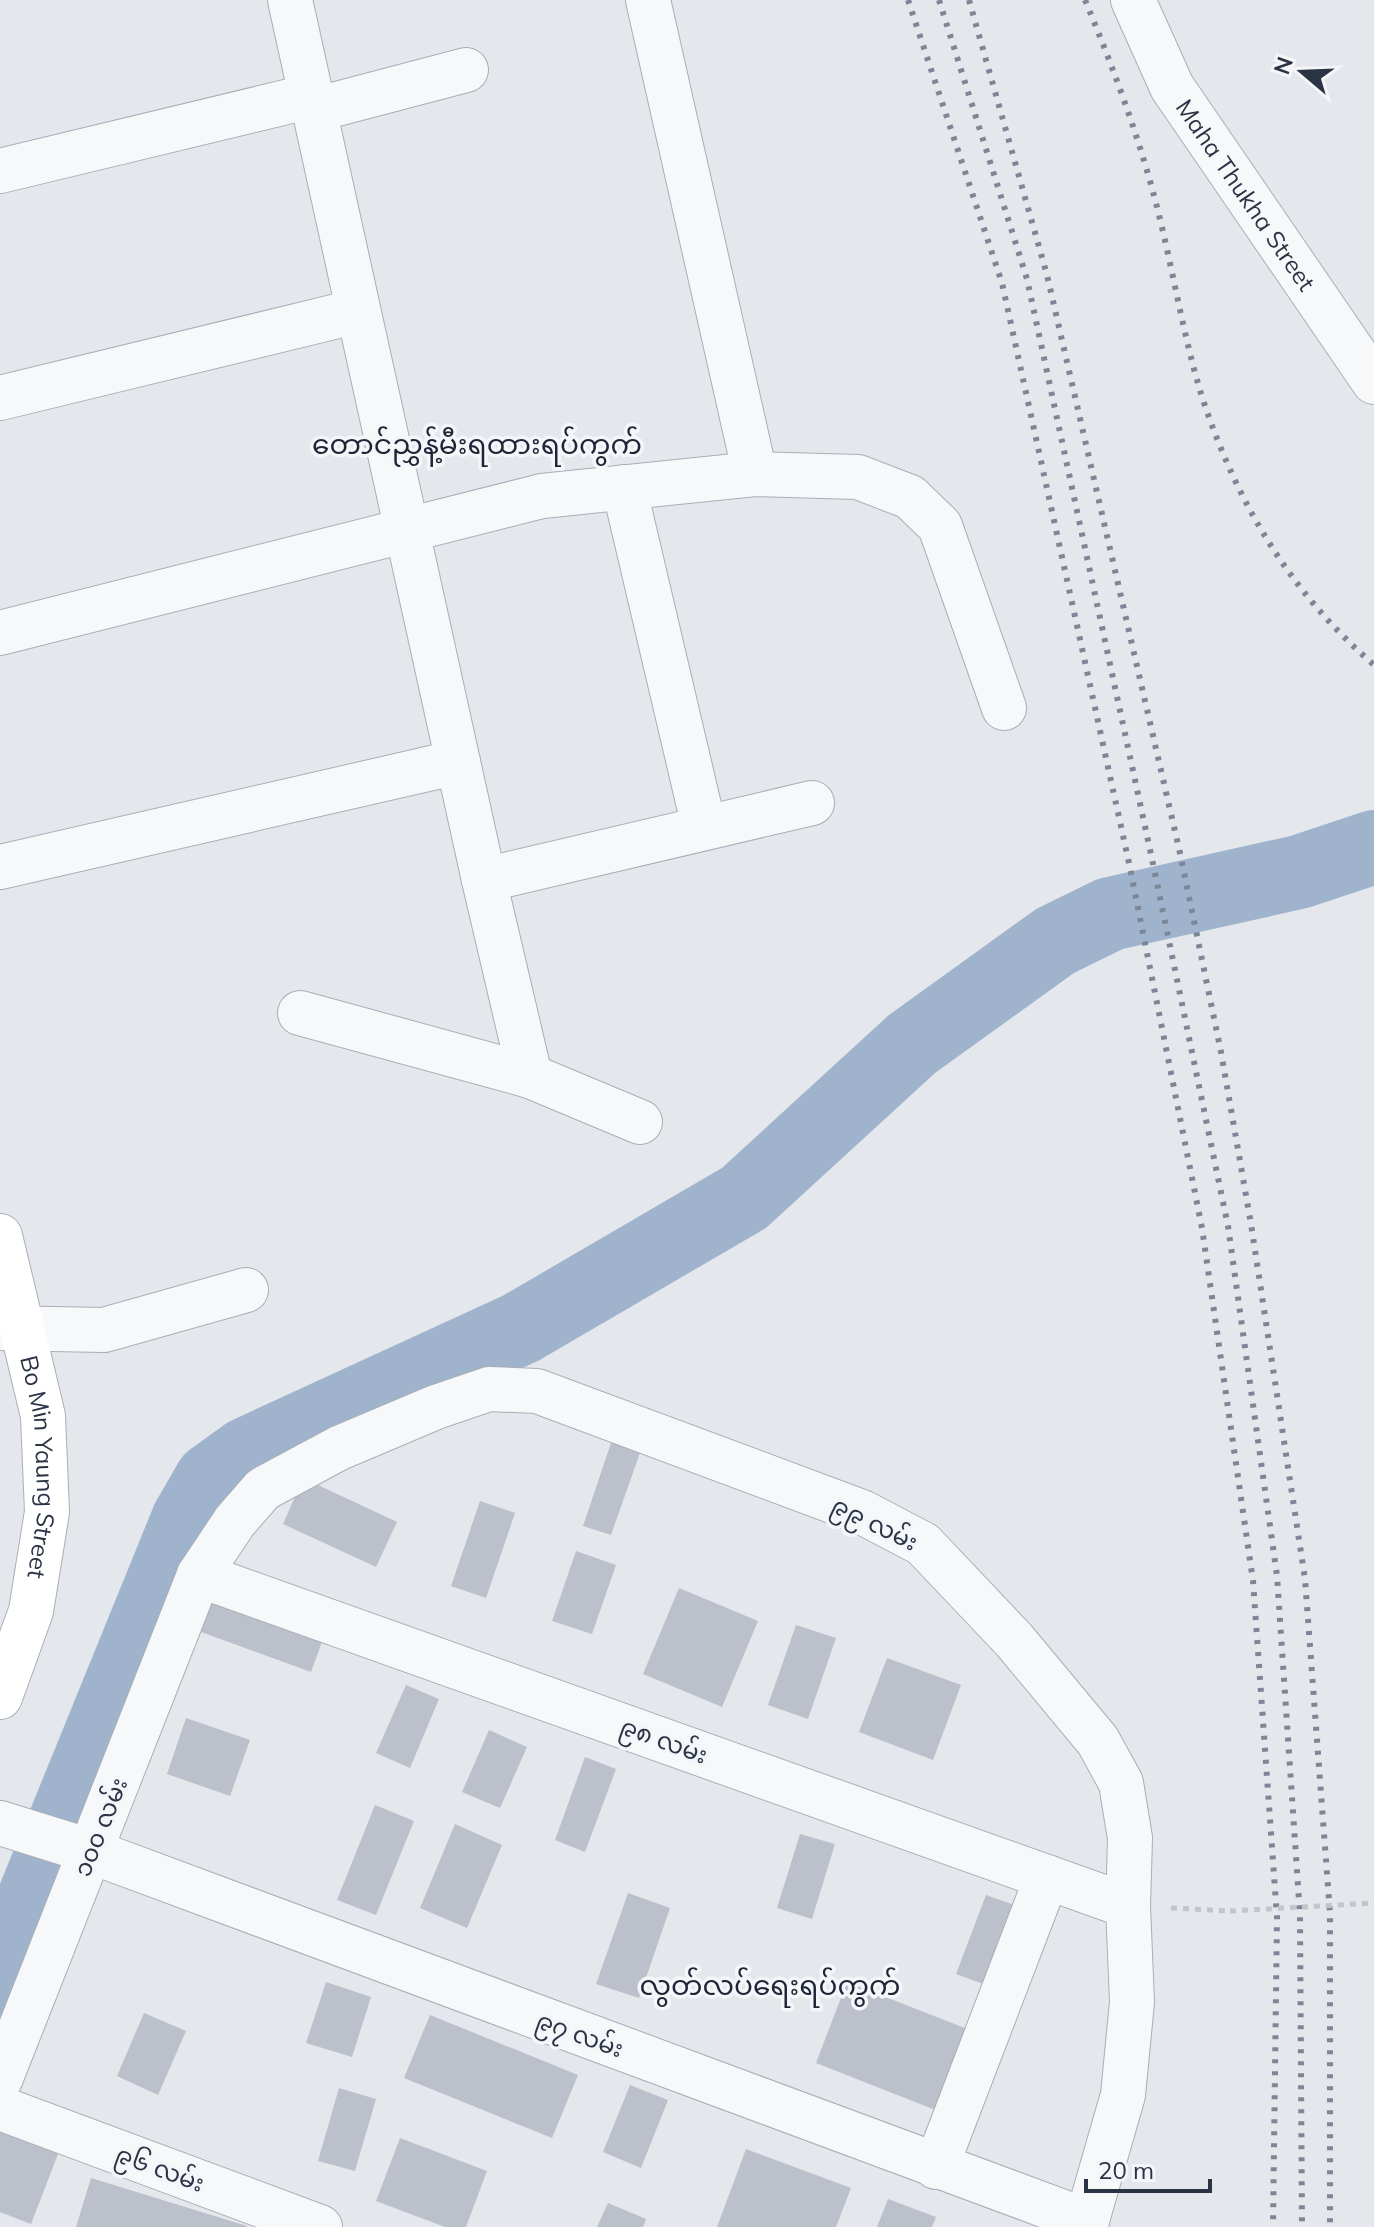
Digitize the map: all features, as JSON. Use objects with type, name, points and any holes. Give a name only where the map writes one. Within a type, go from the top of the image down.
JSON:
[{"type":"main road","name":"Bo Min Yaung Street","points":[[0,1236],[10,1329],[43,1416],[47,1512],[31,1611],[0,1697]]},
{"type":"street","points":[[290,0],[530,1076]]},
{"type":"street","points":[[648,0],[755,474]]},
{"type":"street","name":"Maha Thukha Street","points":[[1133,0],[1172,87],[1374,382]]},
{"type":"street","points":[[0,171],[466,70]]},
{"type":"street","points":[[0,398],[358,311]]},
{"type":"street","points":[[0,633],[542,496],[755,474],[858,477],[910,497],[940,526],[1004,708]]},
{"type":"street","points":[[624,487],[704,827]]},
{"type":"street","points":[[0,867],[458,762]]},
{"type":"street","points":[[484,880],[812,803]]},
{"type":"street","points":[[300,1013],[530,1076],[640,1122]]},
{"type":"street","points":[[10,1329],[104,1330],[246,1290]]},
{"type":"street","name":"၉၉ လမ်း","points":[[199,1575],[235,1521],[263,1489],[339,1448],[436,1407],[489,1389],[537,1391],[862,1512],[923,1544],[1014,1640],[1098,1741],[1121,1783],[1130,1838],[1128,1906],[1132,2002],[1123,2095],[1086,2224]]},
{"type":"street","name":"၁၀၀ လမ်း","points":[[0,2080],[81,1848],[199,1575]]},
{"type":"street","name":"၉၈ လမ်း","points":[[199,1575],[1128,1906]]},
{"type":"street","name":"၉၇ လမ်း","points":[[8,1825],[81,1848],[1086,2224]]},
{"type":"street","points":[[936,2167],[1047,1877]]},
{"type":"street","name":"၉၆ လမ်း","points":[[0,2108],[320,2227]]},
{"type":"path","points":[[1128,1906],[1230,1911],[1374,1903]]},
{"type":"building","points":[[612,1440],[641,1450],[611,1535],[583,1526]]},
{"type":"building","points":[[303,1478],[397,1522],[376,1567],[283,1524]]},
{"type":"building","points":[[480,1501],[515,1513],[486,1598],[451,1586]]},
{"type":"building","points":[[576,1551],[616,1565],[592,1634],[552,1621]]},
{"type":"building","points":[[679,1588],[758,1621],[722,1707],[643,1674]]},
{"type":"building","points":[[213,1599],[323,1639],[311,1672],[201,1632]]},
{"type":"building","points":[[796,1625],[836,1638],[808,1719],[768,1705]]},
{"type":"building","points":[[887,1658],[961,1685],[933,1760],[859,1732]]},
{"type":"building","points":[[406,1685],[439,1699],[410,1768],[376,1753]]},
{"type":"building","points":[[186,1718],[250,1740],[230,1796],[167,1774]]},
{"type":"building","points":[[489,1730],[527,1747],[500,1808],[462,1792]]},
{"type":"building","points":[[585,1757],[616,1769],[585,1852],[555,1840]]},
{"type":"building","points":[[375,1805],[414,1821],[376,1915],[337,1900]]},
{"type":"building","points":[[455,1824],[502,1845],[467,1928],[420,1908]]},
{"type":"building","points":[[800,1834],[835,1844],[812,1919],[777,1908]]},
{"type":"building","points":[[628,1893],[670,1908],[639,1998],[596,1984]]},
{"type":"building","points":[[986,1895],[1026,1909],[997,1989],[956,1974]]},
{"type":"building","points":[[326,1982],[371,1997],[352,2057],[306,2043]]},
{"type":"building","points":[[847,1982],[970,2030],[938,2111],[816,2063]]},
{"type":"building","points":[[144,2013],[186,2031],[158,2095],[117,2076]]},
{"type":"building","points":[[430,2015],[578,2075],[552,2138],[404,2078]]},
{"type":"building","points":[[630,2085],[668,2100],[641,2168],[603,2152]]},
{"type":"building","points":[[339,2088],[376,2099],[355,2171],[318,2161]]},
{"type":"building","points":[[0,2125],[60,2149],[31,2224],[0,2212]]},
{"type":"building","points":[[400,2138],[487,2171],[466,2227],[445,2227],[376,2201]]},
{"type":"building","points":[[746,2149],[851,2188],[836,2227],[717,2227]]},
{"type":"building","points":[[91,2178],[247,2226],[247,2227],[76,2227]]},
{"type":"building","points":[[888,2199],[936,2217],[932,2227],[877,2227]]},
{"type":"building","points":[[608,2203],[646,2219],[643,2227],[597,2227]]},
{"type":"waterway","points":[[0,1982],[188,1520],[211,1480],[247,1454],[521,1328],[744,1198],[912,1044],[1055,941],[1110,914],[1299,872],[1374,847]]},
{"type":"railway","points":[[908,0],[1002,283],[1129,863],[1202,1228],[1253,1581],[1277,1917],[1273,2227]]},
{"type":"railway","points":[[939,0],[1027,279],[1228,1226],[1277,1576],[1300,1915],[1302,2227]]},
{"type":"railway","points":[[969,0],[1047,275],[1180,853],[1221,1052],[1251,1224],[1305,1579],[1330,1914],[1330,2227]]},
{"type":"railway","points":[[1085,0],[1142,155],[1195,374],[1232,473],[1249,509],[1291,576],[1316,607],[1374,665]]},
{"type":"district","name":"တောင်ညွှန့်မီးရထားရပ်ကွက်","points":[[477,443]]},
{"type":"district","name":"လွတ်လပ်ရေးရပ်ကွက်","points":[[770,1984]]}]
